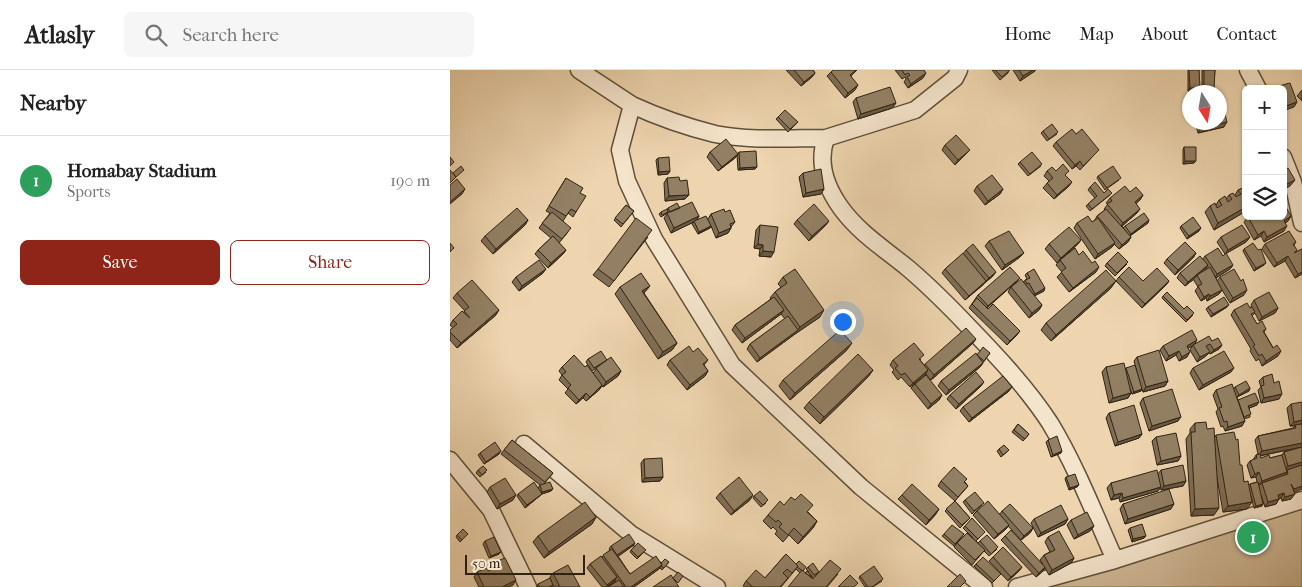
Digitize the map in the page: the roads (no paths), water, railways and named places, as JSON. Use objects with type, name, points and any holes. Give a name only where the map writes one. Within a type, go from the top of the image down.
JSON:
[{"type":"street","points":[[580,70],[632,105],[654,115],[716,134],[761,139],[826,138],[915,110],[956,78],[960,70]]},
{"type":"street","points":[[1248,70],[1256,85]]},
{"type":"street","points":[[632,105],[620,150],[627,181],[654,240],[732,365],[861,487],[984,587]]},
{"type":"street","points":[[826,138],[822,149],[822,164],[827,185],[842,209],[859,228],[911,271],[969,327],[1026,392],[1054,431],[1115,560]]},
{"type":"street","points":[[1287,166],[1293,182],[1302,223]]},
{"type":"street","points":[[524,444],[631,534],[717,587]]},
{"type":"street","points":[[450,460],[491,510],[528,587]]},
{"type":"street","points":[[1017,587],[1115,560],[1302,500]]},
{"type":"place","name":"Homabay Stadium","points":[[1253,537]]}]
